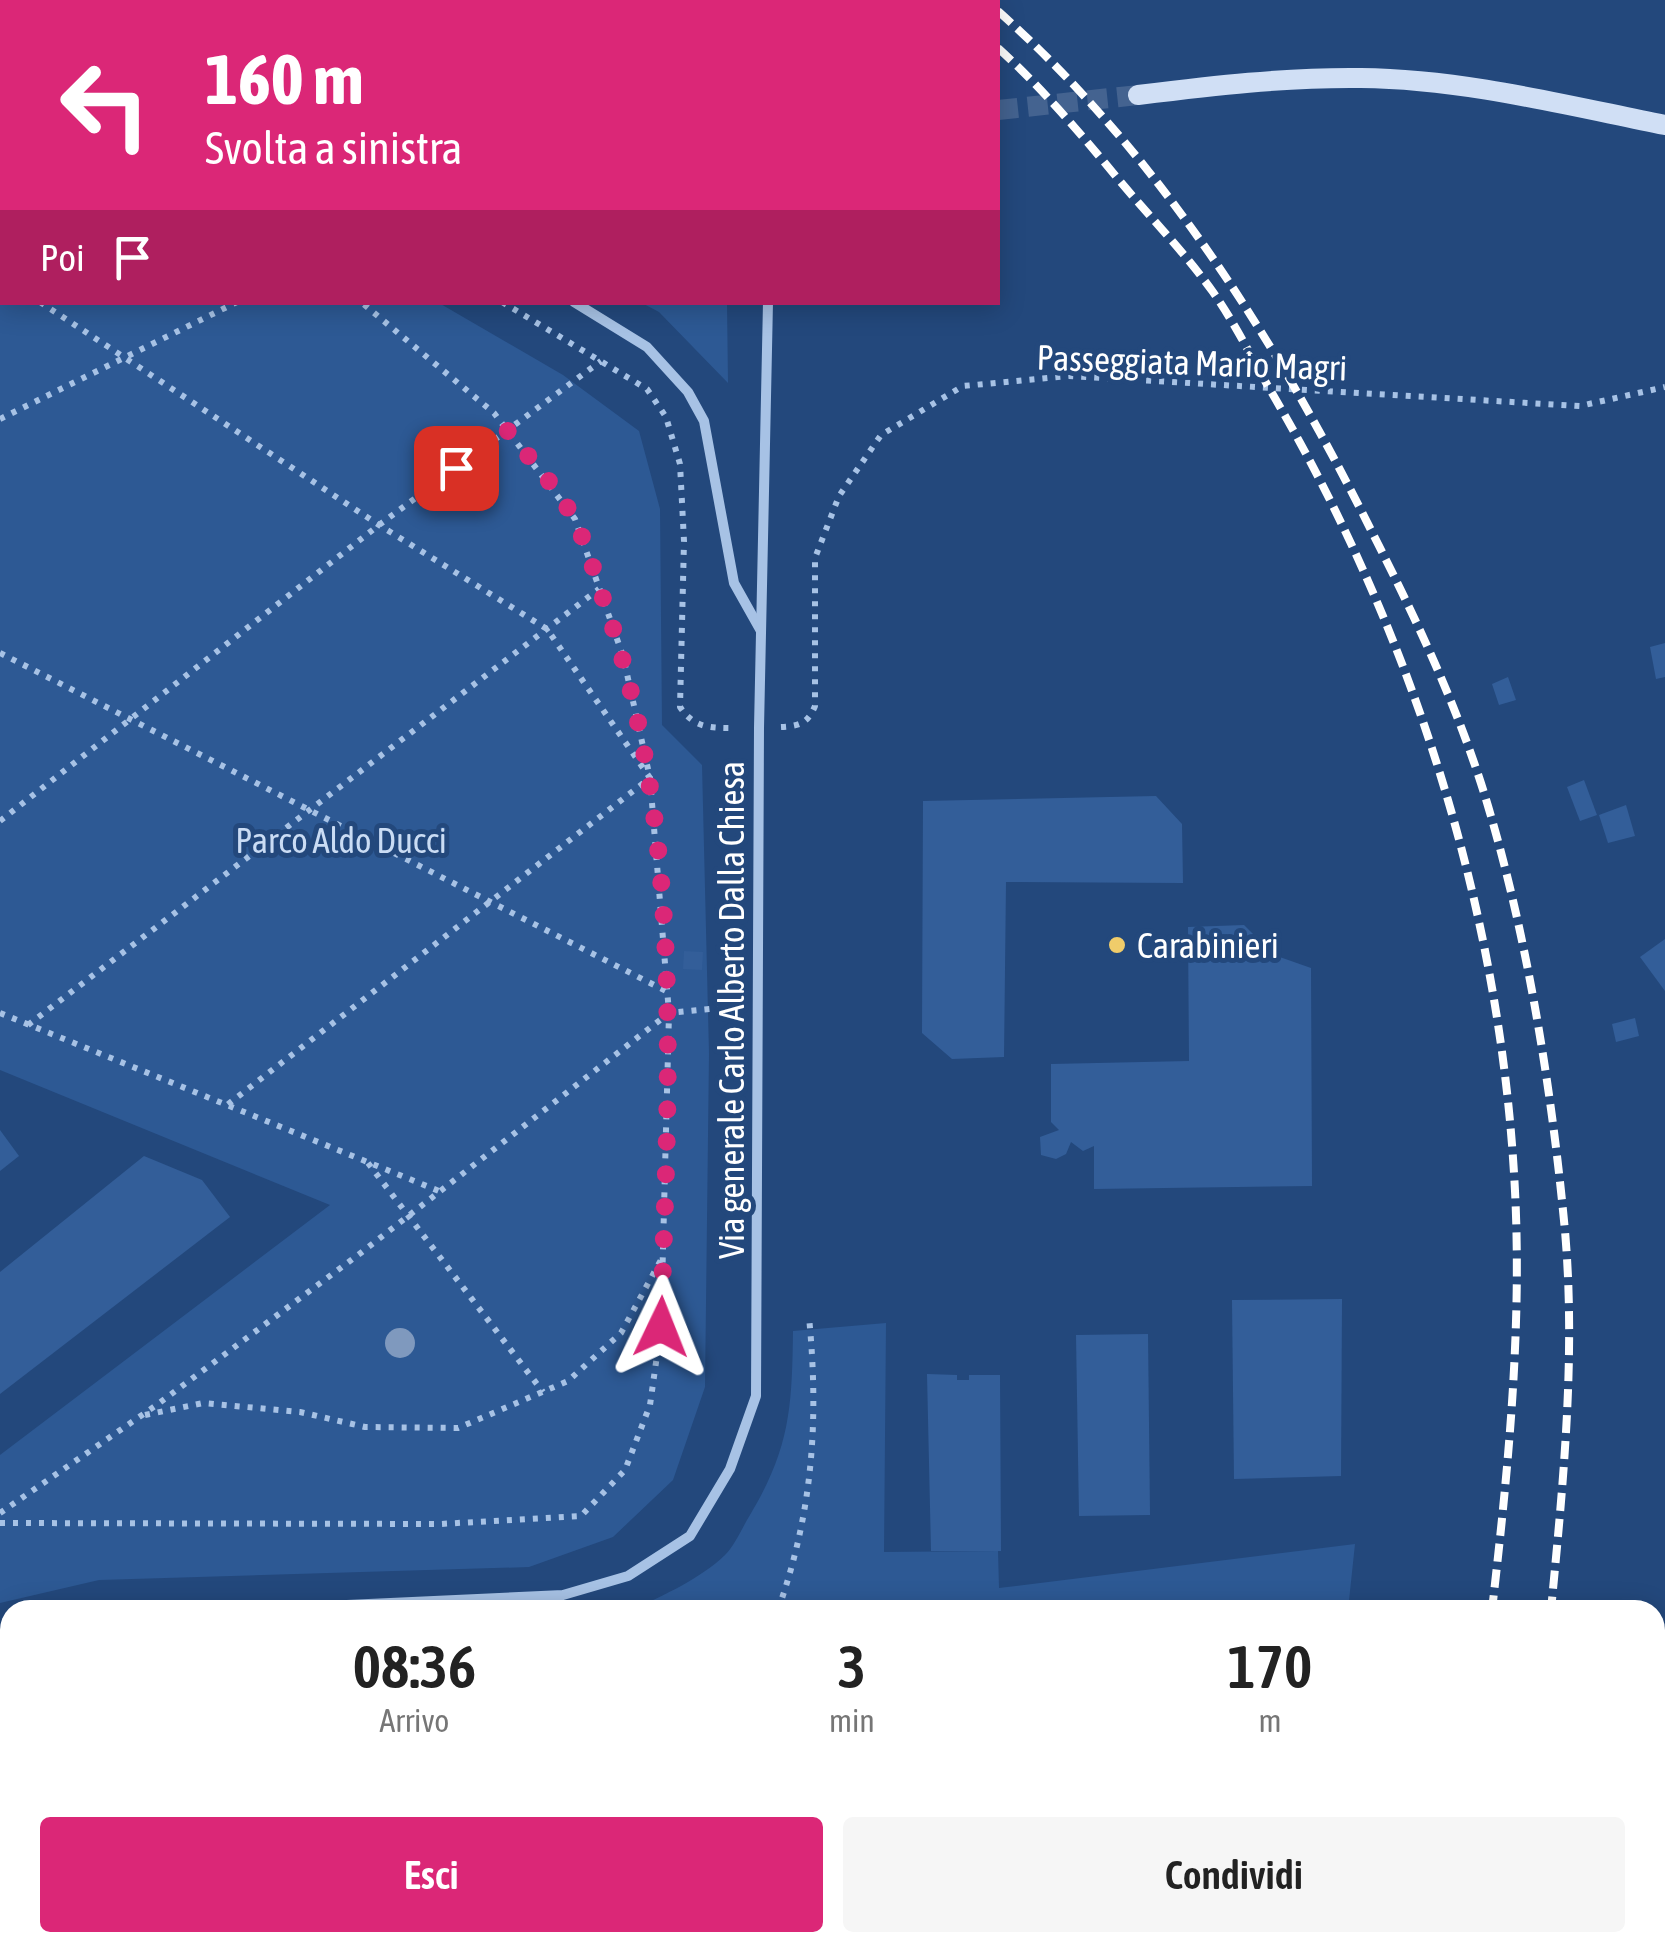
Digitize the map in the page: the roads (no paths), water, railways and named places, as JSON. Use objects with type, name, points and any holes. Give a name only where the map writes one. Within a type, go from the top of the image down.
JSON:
[{"type":"main road","points":[[1138,95],[1215,85],[1360,78],[1510,94],[1665,125]]},
{"type":"street","points":[[579,305],[647,347],[688,392],[707,434],[734,582],[761,632]]},
{"type":"street","name":"Via generale Carlo Alberto Dalla Chiesa","points":[[470,1600],[563,1596],[628,1576],[690,1536],[730,1469],[756,1396],[761,632],[768,305]]},
{"type":"tunnel","points":[[1000,110],[1138,95]]},
{"type":"railway","points":[[1000,13],[1111,126],[1209,252],[1253,319],[1334,458],[1388,564],[1436,666],[1477,771],[1527,963],[1565,1231],[1569,1373],[1552,1600]]},
{"type":"railway","points":[[1000,50],[1075,128],[1191,263],[1228,315],[1320,480],[1366,576],[1406,674],[1440,775],[1469,877],[1491,981],[1515,1191],[1515,1348],[1493,1600]]},
{"type":"place","name":"Carabinieri","points":[[1117,945]]},
{"type":"park label","name":"Parco Aldo Ducci","points":[[341,840]]}]
